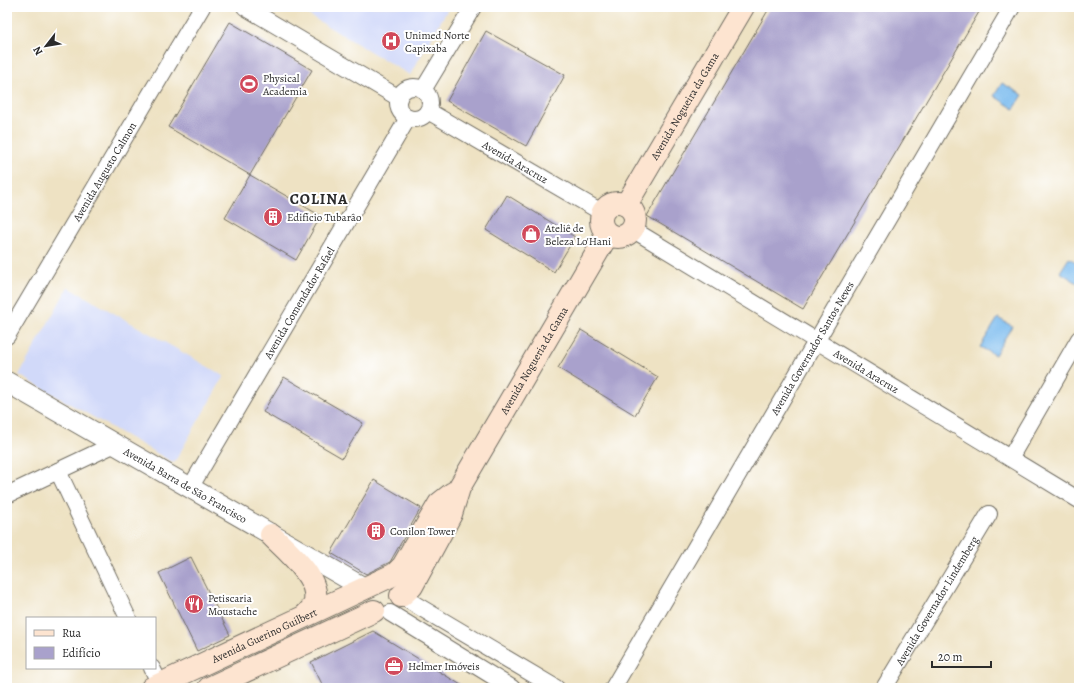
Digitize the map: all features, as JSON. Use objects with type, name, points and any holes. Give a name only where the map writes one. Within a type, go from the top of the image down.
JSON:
[{"type":"main road","name":"Avenida Nogueira da Gama","points":[[626,205],[743,7]]},
{"type":"main road","points":[[616,203],[626,205],[634,213],[634,224],[632,229],[629,233],[619,237],[608,234],[604,230],[602,224],[603,213],[610,205],[616,203]]},
{"type":"main road","name":"Avenida Nogueria da Gama","points":[[388,607],[412,586],[451,514],[459,488],[608,234]]},
{"type":"main road","name":"Avenida Nogueria da Gama","points":[[370,585],[395,574],[403,566],[439,504],[459,488]]},
{"type":"main road","points":[[271,535],[308,574],[316,589],[315,604],[306,615]]},
{"type":"main road","points":[[209,688],[388,607],[400,591],[393,583],[382,581],[370,585],[372,585],[367,595],[368,601],[388,607]]},
{"type":"main road","name":"Avenida Guerino Guilbert","points":[[157,682],[370,585]]},
{"type":"street","name":"Avenida Augusto Calmon","points":[[7,336],[202,7]]},
{"type":"street","points":[[245,7],[399,98]]},
{"type":"street","points":[[423,90],[473,7]]},
{"type":"street","name":"Avenida Governador Santos Neves","points":[[613,688],[1012,7]]},
{"type":"street","points":[[409,88],[419,88],[423,90],[427,93],[431,102],[426,115],[417,120],[404,116],[399,107],[399,98],[405,90],[409,88]]},
{"type":"street","name":"Avenida Aracruz","points":[[428,111],[603,213]]},
{"type":"street","name":"Avenida Comendador Rafael","points":[[190,488],[408,118]]},
{"type":"street","name":"Avenida Aracruz","points":[[632,229],[1079,500]]},
{"type":"street","points":[[1010,458],[1079,339]]},
{"type":"street","name":"Avenida Barra de São Francisco","points":[[7,382],[271,535],[370,585]]},
{"type":"street","points":[[7,495],[115,444]]},
{"type":"street","points":[[58,471],[128,617]]},
{"type":"street","name":"Avenida Governador Lindemberg","points":[[884,688],[989,514]]},
{"type":"street","points":[[388,607],[512,688]]},
{"type":"street","points":[[388,607],[556,688]]},
{"type":"shaded area","name":"Unimed Norte Capixaba","points":[[295,7],[449,7],[410,75]]},
{"type":"shaded area","points":[[68,287],[224,376],[174,463],[19,375]]},
{"type":"water","points":[[1002,83],[1023,95],[1014,109],[994,96]]},
{"type":"water","points":[[1069,258],[1079,264],[1079,284],[1060,272]]},
{"type":"water","points":[[998,318],[1012,326],[995,355],[980,347]]},
{"type":"building","points":[[770,7],[982,7],[803,309],[647,216]]},
{"type":"building","name":"Physical Academia","points":[[230,22],[312,70],[250,175],[168,127]]},
{"type":"building","points":[[486,31],[565,75],[526,146],[447,101]]},
{"type":"building","name":"Edifício Tubarâo","points":[[250,175],[321,216],[296,260],[225,218]]},
{"type":"building","name":"Ateliê de Beleza Lo'Hani","points":[[507,195],[575,237],[554,272],[486,230]]},
{"type":"building","points":[[581,330],[658,377],[635,415],[558,368]]},
{"type":"building","points":[[284,377],[363,423],[342,458],[263,412]]},
{"type":"building","name":"Conilon Tower","points":[[374,480],[421,508],[390,562],[366,574],[331,553]]},
{"type":"building","name":"Petiscaria Moustache","points":[[191,557],[230,635],[197,651],[159,573]]},
{"type":"building","name":"Helmer Imóveis","points":[[373,631],[466,688],[324,688],[311,662]]},
{"type":"place","name":"Unimed Norte Capixaba","points":[[391,41]]},
{"type":"place","name":"Physical Academia","points":[[249,84]]},
{"type":"place","name":"Edifício Tubarâo","points":[[273,217]]},
{"type":"place","name":"Ateliê de Beleza Lo'Hani","points":[[531,234]]},
{"type":"place","name":"Conilon Tower","points":[[376,531]]},
{"type":"place","name":"Petiscaria Moustache","points":[[194,604]]},
{"type":"place","name":"Helmer Imóveis","points":[[394,666]]},
{"type":"district","name":"COLINA","points":[[319,199]]}]
